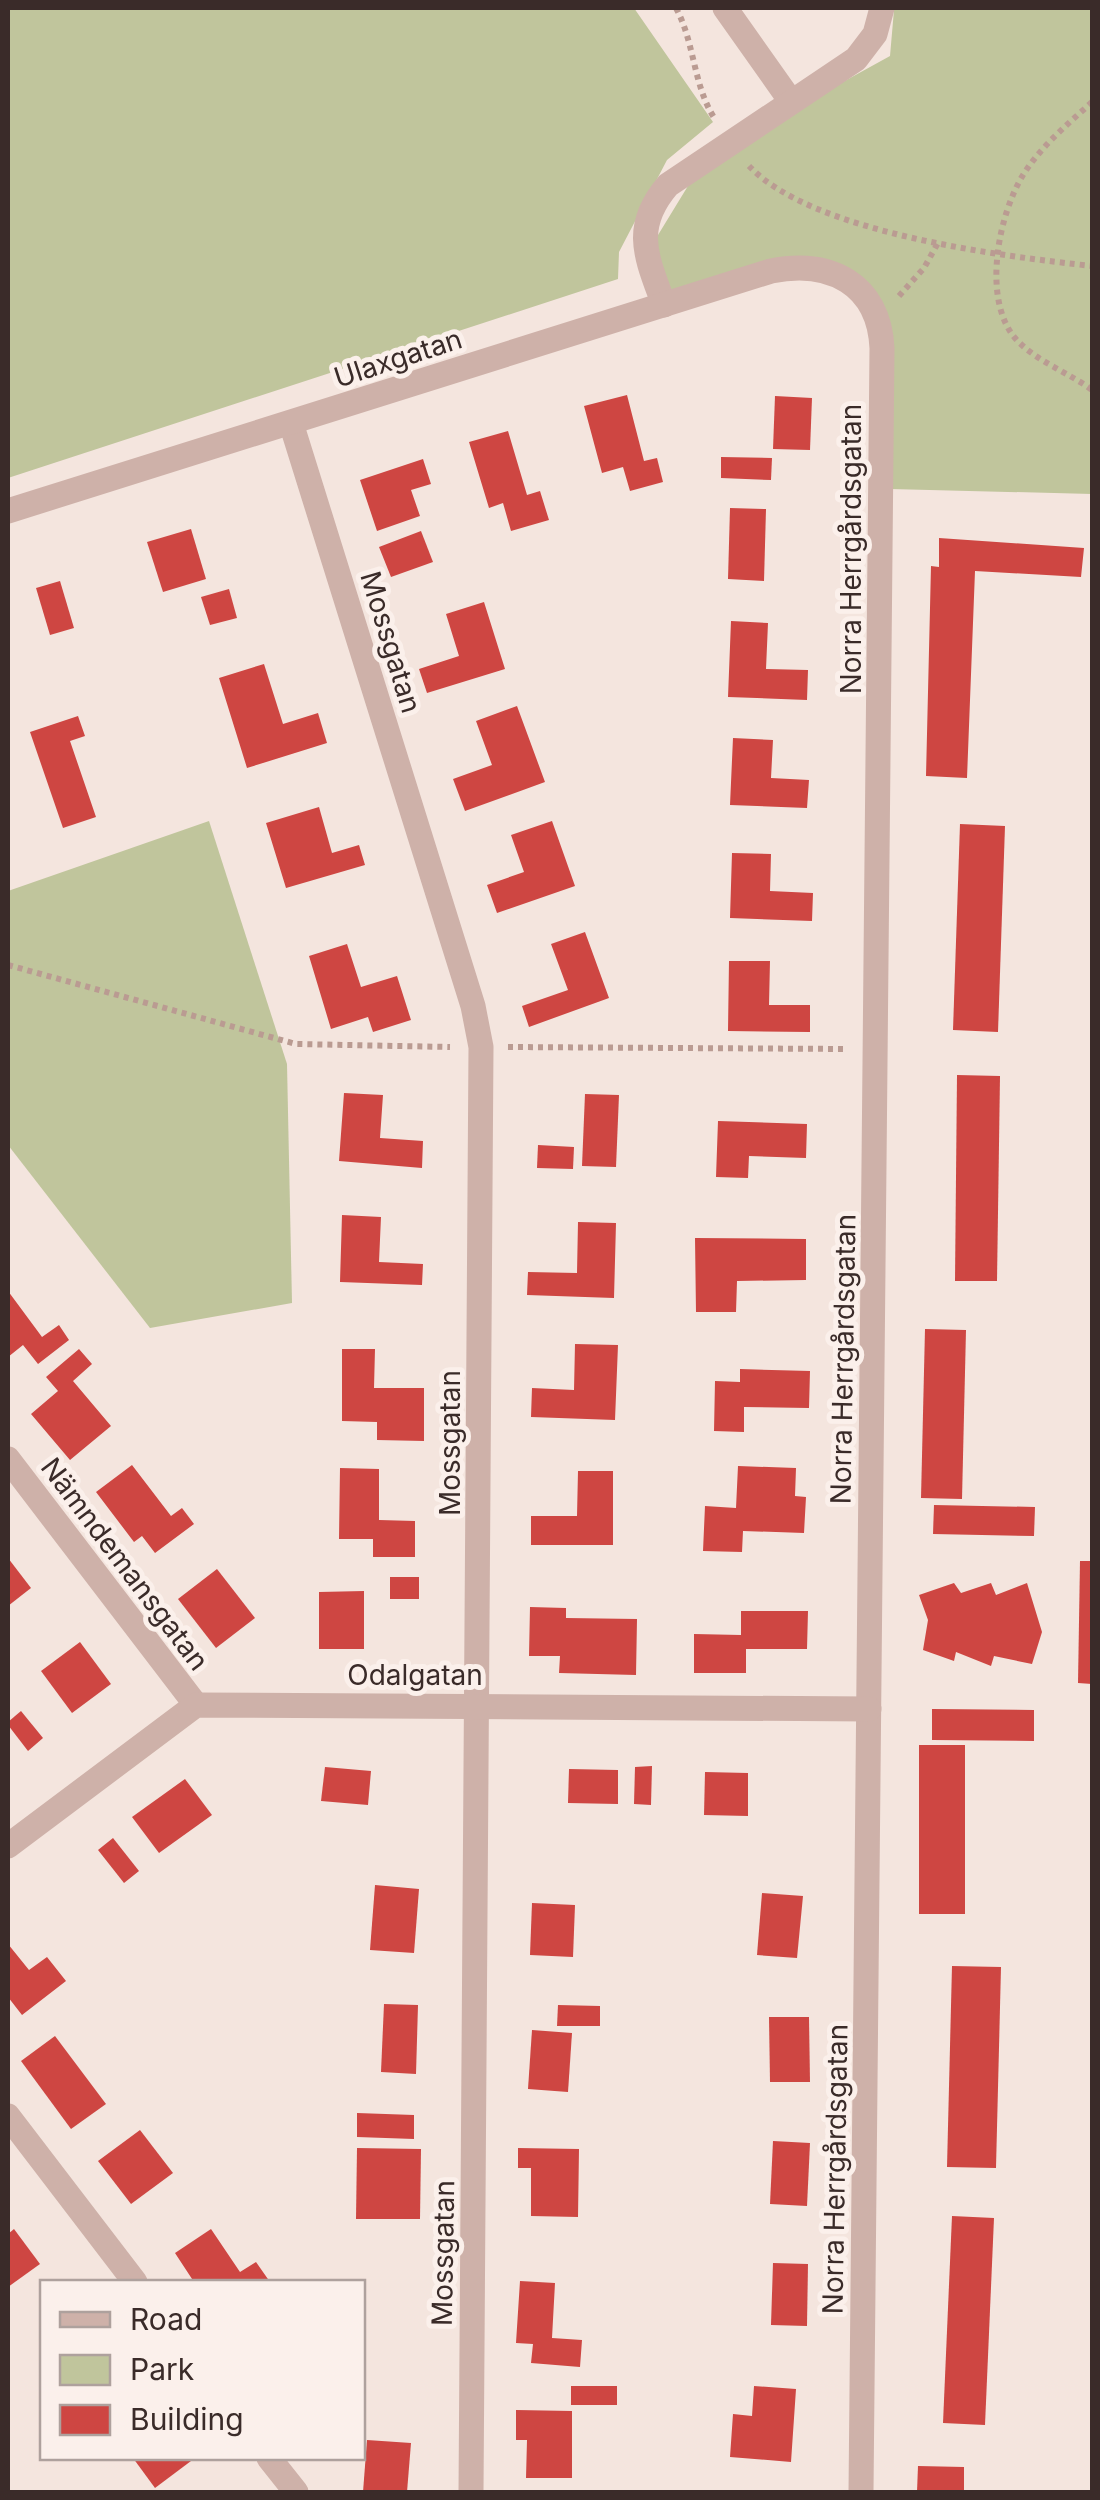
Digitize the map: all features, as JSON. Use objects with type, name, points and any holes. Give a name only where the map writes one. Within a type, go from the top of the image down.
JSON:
[{"type":"street","points":[[725,8],[790,100]]},
{"type":"street","points":[[664,305],[644,244],[655,200],[668,186],[730,142],[856,59],[875,34],[882,8]]},
{"type":"street","name":"Ulaxgatan","points":[[8,511],[771,270],[808,266],[827,270],[864,294],[876,314]]},
{"type":"street","name":"Norra Herrgårdsgatan","points":[[861,2492],[882,348],[876,314]]},
{"type":"street","name":"Mossgatan","points":[[291,423],[473,1006],[481,1046],[471,2492]]},
{"type":"street","name":"Nämndemansgatan","points":[[8,1460],[196,1706]]},
{"type":"street","points":[[8,1846],[196,1706]]},
{"type":"street","name":"Odalgatan","points":[[196,1706],[869,1710]]},
{"type":"street","points":[[8,2116],[133,2280]]},
{"type":"street","points":[[271,2460],[296,2492]]},
{"type":"path","points":[[676,8],[688,31],[710,111],[760,178],[804,204],[887,231],[1092,266]]},
{"type":"path","points":[[1092,102],[1037,155],[1022,177],[1010,203],[995,288],[1001,316],[1016,339],[1092,390]]},
{"type":"path","points":[[876,314],[905,292],[939,241]]},
{"type":"path","points":[[8,964],[296,1044],[877,1050]]},
{"type":"green space","points":[[8,8],[634,8],[713,122],[667,160],[619,252],[618,279],[8,478]]},
{"type":"green space","points":[[1092,8],[1092,494],[890,489],[891,330],[834,270],[763,284],[653,320],[658,235],[691,181],[792,110],[890,56],[894,10]]},
{"type":"green space","points":[[209,821],[287,1064],[292,1303],[150,1328],[8,1145],[8,891]]},
{"type":"building","points":[[627,395],[644,461],[657,458],[663,482],[630,491],[623,467],[602,473],[584,406]]},
{"type":"building","points":[[775,396],[812,398],[810,450],[773,449]]},
{"type":"building","points":[[508,431],[527,495],[540,491],[549,520],[511,531],[503,503],[489,508],[469,442]]},
{"type":"building","points":[[721,457],[772,458],[771,480],[721,478]]},
{"type":"building","points":[[423,459],[431,484],[411,490],[420,516],[377,531],[360,480]]},
{"type":"building","points":[[730,508],[766,509],[764,581],[728,579]]},
{"type":"building","points":[[191,529],[206,579],[163,592],[147,542]]},
{"type":"building","points":[[421,531],[433,562],[391,577],[379,547]]},
{"type":"building","points":[[939,538],[1084,548],[1081,577],[975,571],[967,778],[926,776],[931,566],[939,567]]},
{"type":"building","points":[[60,581],[74,628],[50,635],[36,588]]},
{"type":"building","points":[[229,589],[237,618],[210,625],[201,597]]},
{"type":"building","points":[[484,602],[505,669],[427,693],[419,669],[459,656],[446,614]]},
{"type":"building","points":[[731,621],[768,623],[766,669],[808,670],[807,700],[728,697]]},
{"type":"building","points":[[264,664],[283,724],[318,713],[327,743],[247,768],[219,678]]},
{"type":"building","points":[[517,706],[545,782],[465,811],[453,779],[492,765],[476,721]]},
{"type":"building","points":[[78,716],[85,736],[70,741],[96,817],[63,828],[30,732]]},
{"type":"building","points":[[733,738],[773,740],[771,778],[809,780],[807,808],[730,805]]},
{"type":"building","points":[[319,807],[332,853],[359,845],[365,865],[286,888],[266,823]]},
{"type":"building","points":[[552,821],[575,886],[497,913],[487,885],[524,872],[511,835]]},
{"type":"building","points":[[960,824],[1005,826],[998,1032],[953,1030]]},
{"type":"building","points":[[732,853],[771,854],[770,891],[813,893],[812,921],[730,918]]},
{"type":"building","points":[[585,932],[609,998],[529,1027],[522,1006],[568,990],[551,944]]},
{"type":"building","points":[[347,944],[361,987],[397,976],[411,1020],[373,1032],[368,1017],[331,1029],[309,956]]},
{"type":"building","points":[[729,961],[770,961],[769,1005],[810,1005],[810,1032],[728,1031]]},
{"type":"building","points":[[957,1075],[1000,1076],[997,1281],[955,1281]]},
{"type":"building","points":[[344,1093],[383,1095],[380,1138],[423,1141],[422,1168],[339,1161]]},
{"type":"building","points":[[585,1094],[619,1095],[616,1167],[582,1166]]},
{"type":"building","points":[[718,1121],[807,1124],[806,1158],[749,1156],[748,1178],[716,1177]]},
{"type":"building","points":[[538,1145],[574,1147],[573,1169],[537,1168]]},
{"type":"building","points":[[342,1215],[381,1217],[379,1262],[423,1264],[422,1285],[340,1282]]},
{"type":"building","points":[[578,1222],[616,1223],[614,1298],[527,1295],[528,1272],[577,1273]]},
{"type":"building","points":[[695,1238],[806,1239],[806,1280],[737,1281],[736,1312],[696,1312]]},
{"type":"building","points":[[8,1291],[42,1337],[59,1325],[69,1340],[38,1364],[23,1345],[8,1357]]},
{"type":"building","points":[[925,1329],[966,1330],[962,1499],[921,1498]]},
{"type":"building","points":[[575,1344],[618,1345],[615,1420],[531,1417],[532,1388],[574,1390]]},
{"type":"building","points":[[79,1349],[92,1364],[73,1381],[111,1426],[70,1460],[31,1414],[58,1391],[46,1377]]},
{"type":"building","points":[[342,1349],[375,1349],[374,1388],[424,1388],[424,1441],[377,1440],[377,1422],[342,1421]]},
{"type":"building","points":[[740,1369],[810,1371],[809,1408],[744,1407],[744,1432],[714,1431],[715,1381],[740,1382]]},
{"type":"building","points":[[132,1465],[171,1516],[182,1508],[194,1524],[155,1553],[142,1536],[134,1542],[96,1492]]},
{"type":"building","points":[[738,1466],[796,1468],[795,1496],[806,1497],[804,1533],[743,1531],[742,1552],[703,1551],[705,1506],[736,1508]]},
{"type":"building","points":[[340,1468],[379,1469],[379,1520],[415,1521],[415,1557],[373,1557],[373,1539],[339,1539]]},
{"type":"building","points":[[578,1471],[613,1471],[613,1545],[531,1545],[531,1516],[577,1516]]},
{"type":"building","points":[[934,1505],[1035,1507],[1034,1536],[933,1534]]},
{"type":"building","points":[[8,1558],[31,1588],[8,1606]]},
{"type":"building","points":[[1080,1561],[1092,1561],[1092,1684],[1078,1683]]},
{"type":"building","points":[[217,1569],[255,1618],[216,1648],[178,1599]]},
{"type":"building","points":[[390,1577],[419,1577],[419,1599],[390,1599]]},
{"type":"building","points":[[954,1583],[961,1593],[991,1583],[996,1595],[1027,1583],[1042,1632],[1032,1664],[994,1656],[991,1666],[956,1652],[954,1661],[923,1650],[928,1620],[919,1595]]},
{"type":"building","points":[[364,1591],[364,1649],[319,1649],[319,1592]]},
{"type":"building","points":[[530,1607],[566,1608],[566,1618],[637,1619],[636,1675],[559,1673],[560,1656],[529,1656]]},
{"type":"building","points":[[741,1611],[808,1611],[807,1649],[746,1649],[746,1673],[694,1673],[694,1634],[741,1635]]},
{"type":"building","points":[[80,1642],[111,1684],[72,1713],[41,1671]]},
{"type":"building","points":[[932,1709],[1034,1710],[1034,1741],[932,1740]]},
{"type":"building","points":[[21,1711],[43,1738],[28,1751],[8,1725]]},
{"type":"building","points":[[919,1745],[965,1745],[965,1914],[919,1914]]},
{"type":"building","points":[[652,1766],[651,1805],[634,1804],[635,1767]]},
{"type":"building","points":[[325,1767],[371,1771],[368,1805],[321,1801]]},
{"type":"building","points":[[569,1769],[618,1770],[618,1804],[568,1803]]},
{"type":"building","points":[[705,1772],[748,1773],[748,1816],[704,1815]]},
{"type":"building","points":[[185,1779],[212,1815],[159,1853],[132,1817]]},
{"type":"building","points":[[113,1838],[139,1871],[124,1883],[98,1850]]},
{"type":"building","points":[[375,1885],[419,1889],[414,1953],[370,1950]]},
{"type":"building","points":[[762,1893],[803,1896],[797,1958],[757,1955]]},
{"type":"building","points":[[532,1903],[575,1905],[573,1957],[530,1955]]},
{"type":"building","points":[[8,1944],[29,1970],[47,1957],[66,1981],[22,2015],[8,1997]]},
{"type":"building","points":[[952,1966],[1001,1967],[996,2168],[947,2167]]},
{"type":"building","points":[[384,2004],[418,2005],[416,2074],[381,2072]]},
{"type":"building","points":[[558,2005],[600,2006],[600,2026],[557,2026]]},
{"type":"building","points":[[769,2017],[809,2017],[810,2082],[770,2082]]},
{"type":"building","points":[[532,2030],[572,2033],[568,2092],[528,2089]]},
{"type":"building","points":[[55,2036],[106,2104],[71,2129],[21,2061]]},
{"type":"building","points":[[357,2113],[414,2115],[414,2139],[357,2137]]},
{"type":"building","points":[[140,2130],[173,2173],[131,2204],[98,2161]]},
{"type":"building","points":[[773,2141],[810,2143],[807,2206],[770,2204]]},
{"type":"building","points":[[357,2148],[421,2149],[420,2219],[356,2219]]},
{"type":"building","points":[[518,2148],[579,2149],[578,2217],[531,2216],[531,2168],[518,2168]]},
{"type":"building","points":[[952,2216],[994,2218],[985,2425],[943,2423]]},
{"type":"building","points":[[14,2229],[40,2264],[8,2287],[8,2234]]},
{"type":"building","points":[[211,2229],[240,2272],[256,2262],[269,2280],[193,2280],[175,2253]]},
{"type":"building","points":[[773,2263],[808,2264],[807,2326],[771,2325]]},
{"type":"building","points":[[520,2281],[555,2283],[552,2338],[582,2340],[580,2367],[531,2363],[533,2344],[516,2343]]},
{"type":"building","points":[[571,2386],[617,2386],[617,2405],[571,2405]]},
{"type":"building","points":[[754,2386],[796,2389],[791,2462],[730,2457],[733,2414],[752,2416]]},
{"type":"building","points":[[516,2410],[572,2411],[572,2478],[526,2478],[527,2440],[516,2440]]},
{"type":"building","points":[[367,2440],[411,2443],[407,2492],[363,2492]]},
{"type":"building","points":[[134,2460],[190,2460],[191,2461],[155,2488]]},
{"type":"building","points":[[918,2466],[964,2467],[964,2492],[917,2492]]}]
